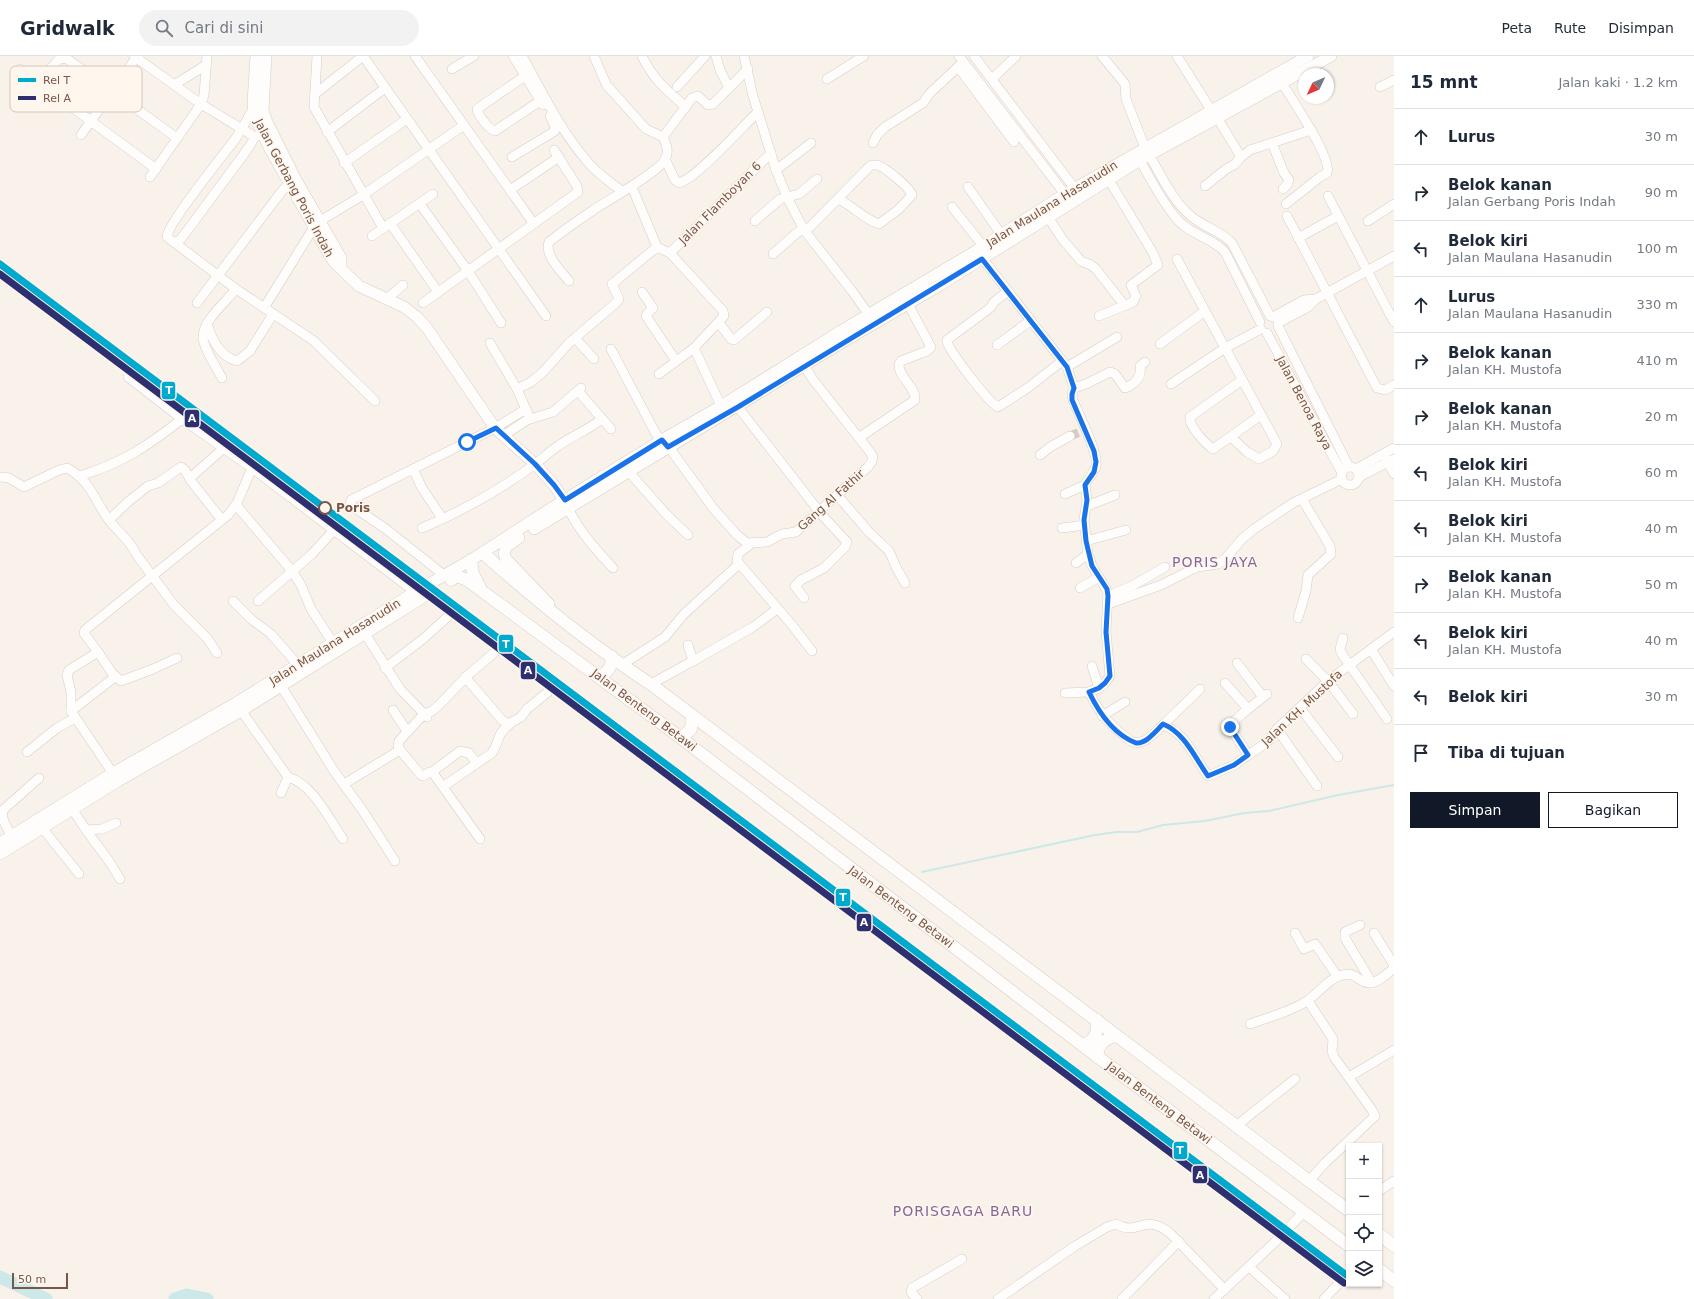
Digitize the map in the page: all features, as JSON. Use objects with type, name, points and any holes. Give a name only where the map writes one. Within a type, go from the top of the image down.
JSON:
[{"type":"main road","name":"Jalan Benteng Betawi","points":[[482,553],[611,656],[651,684],[1113,1037],[1236,1126],[1346,1209]]},
{"type":"main road","points":[[471,560],[473,574],[482,591]]},
{"type":"main road","name":"Jalan Benteng Betawi","points":[[448,578],[457,576],[461,577],[597,675],[1346,1244]]},
{"type":"main road","points":[[597,675],[602,676],[611,667],[613,662],[611,656]]},
{"type":"main road","points":[[681,738],[691,729],[692,716]]},
{"type":"main road","points":[[1091,1049],[1096,1035],[1097,1024]]},
{"type":"main road","points":[[1091,1049],[1113,1037]]},
{"type":"main road","points":[[1382,1236],[1394,1246]]},
{"type":"main road","points":[[1382,1271],[1394,1281]]},
{"type":"street","name":"Jalan Gerbang Poris Indah","points":[[256,56],[253,109],[263,134],[317,224],[334,262],[342,268],[358,286],[388,298],[411,312],[426,328],[499,432],[535,464],[554,485],[566,504]]},
{"type":"street","name":"Jalan Gerbang Poris Indah","points":[[263,134],[266,56]]},
{"type":"street","points":[[317,56],[314,107],[363,195],[438,292]]},
{"type":"street","points":[[315,94],[363,56],[546,316]]},
{"type":"street","points":[[415,56],[534,224]]},
{"type":"street","points":[[452,70],[461,59],[474,56]]},
{"type":"street","points":[[512,157],[555,131],[554,124],[513,56]]},
{"type":"street","points":[[522,56],[577,149],[588,162],[622,191]]},
{"type":"street","points":[[569,281],[549,253],[549,242],[622,191],[632,187],[665,159],[667,150],[663,137],[646,129],[607,86],[594,56]]},
{"type":"street","points":[[642,56],[648,68],[660,84],[686,107]]},
{"type":"street","points":[[676,87],[705,56]]},
{"type":"street","points":[[716,56],[720,70],[729,88]]},
{"type":"street","points":[[744,56],[758,112],[776,170],[787,197],[804,230],[872,319]]},
{"type":"street","points":[[827,79],[864,56]]},
{"type":"street","points":[[974,56],[992,79],[1073,195]]},
{"type":"street","points":[[992,79],[1016,56]]},
{"type":"street","points":[[1102,56],[1125,84],[1126,99],[1145,157]]},
{"type":"street","points":[[1177,56],[1241,157]]},
{"type":"street","name":"Jalan Maulana Hasanudin","points":[[557,614],[534,588],[511,566],[504,554],[504,551],[509,545],[566,504],[669,448],[721,406],[753,392],[804,365],[872,319],[982,255],[1051,221],[1073,195],[1112,185],[1145,157],[1211,110],[1308,56]]},
{"type":"street","name":"Jalan Maulana Hasanudin","points":[[872,319],[908,304],[982,255],[1001,234],[1283,84],[1331,56]]},
{"type":"street","points":[[53,66],[59,59],[64,57],[79,66]]},
{"type":"street","points":[[129,66],[136,57],[201,104],[241,130],[263,134]]},
{"type":"street","points":[[174,85],[207,60]]},
{"type":"street","points":[[150,177],[201,104],[204,95],[207,60]]},
{"type":"street","points":[[873,143],[877,135],[885,127],[924,103],[933,90],[960,61],[976,86],[1009,129],[1073,195]]},
{"type":"street","points":[[663,137],[692,98],[696,96],[708,105],[713,104],[748,69]]},
{"type":"street","points":[[525,76],[477,108],[478,113],[491,129],[495,131],[540,101]]},
{"type":"street","points":[[1380,87],[1394,80]]},
{"type":"street","points":[[1283,84],[1299,107],[1311,130],[1327,163],[1328,172],[1286,204]]},
{"type":"street","points":[[327,132],[385,88]]},
{"type":"street","points":[[264,101],[253,109],[241,130],[190,200],[167,234],[167,237],[236,289],[314,341],[375,401]]},
{"type":"street","points":[[78,112],[156,169]]},
{"type":"street","points":[[81,135],[96,112]]},
{"type":"street","points":[[142,112],[177,138]]},
{"type":"street","points":[[665,159],[675,180],[679,183],[683,182],[697,172],[758,112]]},
{"type":"street","points":[[344,163],[407,119]]},
{"type":"street","points":[[264,308],[317,224],[363,195],[464,125]]},
{"type":"street","points":[[1009,129],[1014,142]]},
{"type":"street","points":[[1205,186],[1226,169],[1234,165],[1250,150],[1311,130]]},
{"type":"street","points":[[175,243],[181,239],[247,150],[263,134]]},
{"type":"street","points":[[776,170],[811,142]]},
{"type":"street","points":[[1272,143],[1288,180],[1288,185],[1283,189]]},
{"type":"street","points":[[423,303],[578,192],[577,186],[556,153],[510,190]]},
{"type":"street","name":"Jalan Flamboyan 6","points":[[670,253],[771,153]]},
{"type":"street","name":"Jalan Benoa Raya","points":[[1145,157],[1159,173],[1190,216],[1225,236],[1232,243],[1275,320],[1349,473]]},
{"type":"street","name":"Jalan Benoa Raya","points":[[1145,157],[1150,178],[1178,220],[1183,226],[1218,245],[1224,252],[1263,328],[1349,473]]},
{"type":"street","points":[[773,254],[798,232],[810,227],[870,166],[874,165],[883,168],[906,186],[912,195],[898,210],[879,224],[838,199]]},
{"type":"street","points":[[1150,178],[1159,173]]},
{"type":"street","points":[[755,220],[780,199],[799,194],[817,178]]},
{"type":"street","points":[[197,303],[273,202],[293,182]]},
{"type":"street","points":[[1099,316],[1133,302],[1136,298],[1131,284],[1158,264],[1153,253],[1112,185]]},
{"type":"street","points":[[632,187],[657,247],[670,253],[723,311],[724,318],[694,348],[659,374]]},
{"type":"street","points":[[968,187],[1001,234]]},
{"type":"street","points":[[372,236],[434,194]]},
{"type":"street","points":[[1328,196],[1394,322]]},
{"type":"street","points":[[420,204],[468,271],[501,323]]},
{"type":"street","points":[[1368,221],[1394,204]]},
{"type":"street","points":[[952,207],[995,274],[1064,364],[1074,388],[1072,400],[1094,451],[1096,462],[1094,472],[1085,485],[1064,494]]},
{"type":"street","points":[[1287,216],[1377,388],[1385,390],[1394,385]]},
{"type":"street","points":[[1298,238],[1338,216]]},
{"type":"street","points":[[1051,221],[1081,262],[1091,265],[1096,269],[1125,306]]},
{"type":"street","points":[[517,389],[531,382],[543,372],[575,338],[618,301],[612,286],[613,283],[657,247]]},
{"type":"street","points":[[1263,328],[1264,317],[1275,320],[1304,300],[1316,299],[1394,256]]},
{"type":"street","points":[[1177,258],[1276,444],[1273,451],[1260,459],[1254,457],[1231,437]]},
{"type":"street","points":[[388,298],[402,285]]},
{"type":"street","points":[[222,378],[203,337],[207,323],[236,289]]},
{"type":"street","points":[[1008,291],[994,302],[990,308],[947,340],[950,348],[967,373],[998,407],[1064,364],[1117,337]]},
{"type":"street","points":[[642,292],[653,308],[646,316],[676,361]]},
{"type":"street","points":[[860,437],[915,400],[912,390],[902,376],[899,364],[901,361],[929,350],[930,344],[908,304]]},
{"type":"street","points":[[1160,344],[1205,311]]},
{"type":"street","points":[[719,323],[734,340],[767,312]]},
{"type":"street","points":[[207,323],[211,336],[222,352],[231,360],[237,361],[250,351],[273,314]]},
{"type":"street","points":[[1171,384],[1225,348],[1263,328],[1274,332],[1275,320]]},
{"type":"street","points":[[997,345],[1030,321]]},
{"type":"street","points":[[575,338],[594,359]]},
{"type":"street","points":[[490,343],[517,389],[531,419]]},
{"type":"street","points":[[694,348],[721,406]]},
{"type":"street","points":[[611,349],[656,434],[669,448],[713,508],[737,535],[747,543],[752,543]]},
{"type":"street","points":[[1074,388],[1086,384],[1110,372],[1115,374],[1125,388],[1141,375],[1140,366],[1145,362]]},
{"type":"street","name":"Gang Al Fathir","points":[[752,543],[767,542],[782,534],[794,533],[872,462],[873,457],[860,437],[814,381],[804,365]]},
{"type":"street","points":[[128,377],[182,420],[252,468],[422,594],[454,611],[501,646],[513,653],[551,686],[548,692],[527,709],[521,717],[501,732],[496,747],[492,753],[444,786]]},
{"type":"street","points":[[1242,380],[1190,417],[1190,424],[1213,449],[1261,415]]},
{"type":"street","points":[[448,578],[410,547],[350,504],[352,499],[413,469],[499,432],[553,412],[580,389],[611,429]]},
{"type":"street","name":"Jalan Maulana Hasanudin","points":[[0,854],[15,840],[72,809],[116,777],[242,711],[282,687],[363,630],[448,578],[482,553],[566,504],[669,448],[742,412],[753,392]]},
{"type":"street","points":[[499,432],[526,409]]},
{"type":"street","points":[[742,412],[819,510],[847,543],[824,568],[801,580],[795,586],[804,598]]},
{"type":"street","points":[[422,528],[466,507],[500,487],[535,464],[557,446],[589,429],[602,418]]},
{"type":"street","points":[[80,476],[113,465],[128,457],[153,442],[182,420]]},
{"type":"street","points":[[1040,455],[1050,447],[1070,436]]},
{"type":"street","points":[[190,478],[224,448]]},
{"type":"street","points":[[1108,600],[1161,585],[1197,567],[1218,564],[1225,559],[1242,539],[1254,529],[1293,503],[1394,448]]},
{"type":"street","points":[[1384,454],[1391,461],[1394,474]]},
{"type":"street","points":[[1349,473],[1391,461]]},
{"type":"street","points":[[109,520],[148,486],[158,483],[182,467],[201,495],[222,520]]},
{"type":"street","points":[[0,477],[9,478],[24,487],[59,470],[67,468],[80,476],[91,489],[109,520],[133,547],[136,554],[174,605],[207,638],[217,653]]},
{"type":"street","points":[[177,658],[121,681],[115,676],[84,633],[85,630],[222,520],[236,505],[252,468]]},
{"type":"street","points":[[413,469],[422,488],[442,518]]},
{"type":"street","points":[[628,471],[666,514],[688,535]]},
{"type":"street","points":[[1065,693],[1089,692],[1099,688],[1110,676],[1106,632],[1108,600],[1107,589],[1092,566],[1088,554],[1085,526],[1087,506],[1085,485]]},
{"type":"street","points":[[837,495],[870,532],[889,550],[897,570],[904,582]]},
{"type":"street","points":[[1087,506],[1115,495]]},
{"type":"street","points":[[1298,618],[1306,591],[1308,575],[1331,554],[1330,546],[1302,499]]},
{"type":"street","points":[[566,504],[578,527],[596,550],[613,568]]},
{"type":"street","points":[[236,505],[292,571],[301,585],[311,609],[333,643]]},
{"type":"street","points":[[1062,528],[1085,526]]},
{"type":"street","points":[[258,601],[312,554],[334,530]]},
{"type":"street","points":[[1086,541],[1126,530]]},
{"type":"street","points":[[752,543],[738,554],[737,561],[777,610],[792,625],[812,651]]},
{"type":"street","points":[[1076,563],[1088,554]]},
{"type":"street","points":[[624,664],[665,637],[684,614],[739,564]]},
{"type":"street","points":[[1108,600],[1165,568]]},
{"type":"street","points":[[1080,588],[1098,577]]},
{"type":"street","points":[[233,601],[251,619],[271,634],[298,665]]},
{"type":"street","points":[[651,684],[753,627],[777,610]]},
{"type":"street","points":[[385,668],[423,639],[454,611]]},
{"type":"street","points":[[363,630],[385,668],[400,689],[426,715]]},
{"type":"street","name":"Jalan Maulana Hasanudin","points":[[282,687],[298,665],[333,643],[363,630]]},
{"type":"street","name":"Jalan KH. Mustofa","points":[[1163,724],[1178,732],[1208,776],[1234,765],[1269,740],[1278,729],[1328,682],[1394,632]]},
{"type":"street","points":[[1343,638],[1340,651],[1387,719]]},
{"type":"street","points":[[688,645],[692,661]]},
{"type":"street","points":[[477,763],[469,753],[460,751],[432,772],[423,776],[400,750],[398,745],[399,741],[407,731],[438,706],[465,677],[501,646]]},
{"type":"street","points":[[1371,649],[1394,686]]},
{"type":"street","points":[[98,652],[69,670],[67,675],[71,692],[73,714],[116,777]]},
{"type":"street","points":[[1306,659],[1328,682],[1353,714]]},
{"type":"street","points":[[1237,663],[1265,696],[1232,723],[1230,727],[1248,755]]},
{"type":"street","points":[[1092,666],[1099,688]]},
{"type":"street","points":[[26,752],[57,728],[115,676]]},
{"type":"street","points":[[465,677],[502,720],[510,724]]},
{"type":"street","points":[[1225,683],[1248,709]]},
{"type":"street","points":[[282,687],[395,861]]},
{"type":"street","points":[[1089,692],[1102,716],[1112,727],[1139,744],[1163,724],[1200,689]]},
{"type":"street","points":[[1102,716],[1125,702]]},
{"type":"street","points":[[1301,708],[1338,757]]},
{"type":"street","points":[[393,710],[407,731]]},
{"type":"street","points":[[242,711],[288,777],[298,780],[305,786],[318,801],[343,839]]},
{"type":"street","points":[[1278,729],[1317,786]]},
{"type":"street","points":[[344,784],[400,750]]},
{"type":"street","points":[[432,772],[444,786],[480,839]]},
{"type":"street","points":[[281,793],[288,777]]},
{"type":"street","points":[[15,840],[4,820],[2,814],[3,810],[39,778]]},
{"type":"street","points":[[72,809],[84,828],[109,861],[120,880]]},
{"type":"street","name":"Jalan Maulana Hasanudin","points":[[0,843],[46,834],[72,809]]},
{"type":"street","points":[[84,828],[102,829],[116,823]]},
{"type":"street","points":[[46,834],[79,874]]},
{"type":"street","points":[[1360,924],[1346,932],[1344,938],[1372,983]]},
{"type":"street","points":[[1374,933],[1394,965]]},
{"type":"street","points":[[1295,934],[1304,949],[1315,944],[1338,977]]},
{"type":"street","points":[[1250,1024],[1308,1001],[1338,977],[1352,974],[1364,981],[1372,983],[1379,980],[1394,968]]},
{"type":"street","points":[[1308,1001],[1332,1037],[1333,1054],[1375,1116],[1325,1163],[1309,1181]]},
{"type":"street","points":[[1349,1077],[1394,1050]]},
{"type":"street","points":[[1236,1126],[1295,1079]]},
{"type":"street","points":[[1382,1188],[1394,1181]]},
{"type":"street","points":[[1214,1299],[1250,1267],[1304,1212]]},
{"type":"street","points":[[998,1299],[1075,1246],[1112,1224],[1116,1224],[1126,1229],[1152,1223],[1162,1226],[1224,1289]]},
{"type":"street","points":[[1122,1299],[1178,1241]]},
{"type":"street","points":[[917,1299],[911,1292],[912,1288],[962,1259]]},
{"type":"street","points":[[1250,1267],[1284,1299]]},
{"type":"street","points":[[1324,1299],[1342,1281]]},
{"type":"waterway","points":[[922,872],[1095,835],[1117,832],[1137,832],[1163,825],[1205,821],[1244,813],[1269,811],[1338,795],[1394,785]]},
{"type":"waterway","points":[[0,1277],[46,1299]]},
{"type":"waterway","points":[[175,1299],[187,1295],[207,1299]]},
{"type":"tunnel","points":[[1070,436],[1085,430]]},
{"type":"rail line","name":"T","points":[[0,264],[1346,1275]]},
{"type":"rail line","name":"A","points":[[0,274],[1344,1283]]},
{"type":"place","name":"Poris","points":[[325,508]]},
{"type":"district","name":"PORIS JAYA","points":[[1215,562]]},
{"type":"district","name":"PORISGAGA BARU","points":[[963,1211]]},
{"type":"route","points":[[467,442],[496,428],[535,464],[565,500],[662,440],[668,447],[738,407],[846,340],[982,259],[1067,367],[1074,384],[1072,400],[1094,451],[1096,467],[1085,485],[1087,506],[1084,520],[1090,561],[1108,592],[1106,632],[1110,676],[1099,688],[1089,692],[1097,709],[1112,727],[1131,741],[1139,744],[1163,724],[1171,727],[1178,732],[1185,741],[1208,776],[1234,765],[1248,755],[1230,727]]}]
